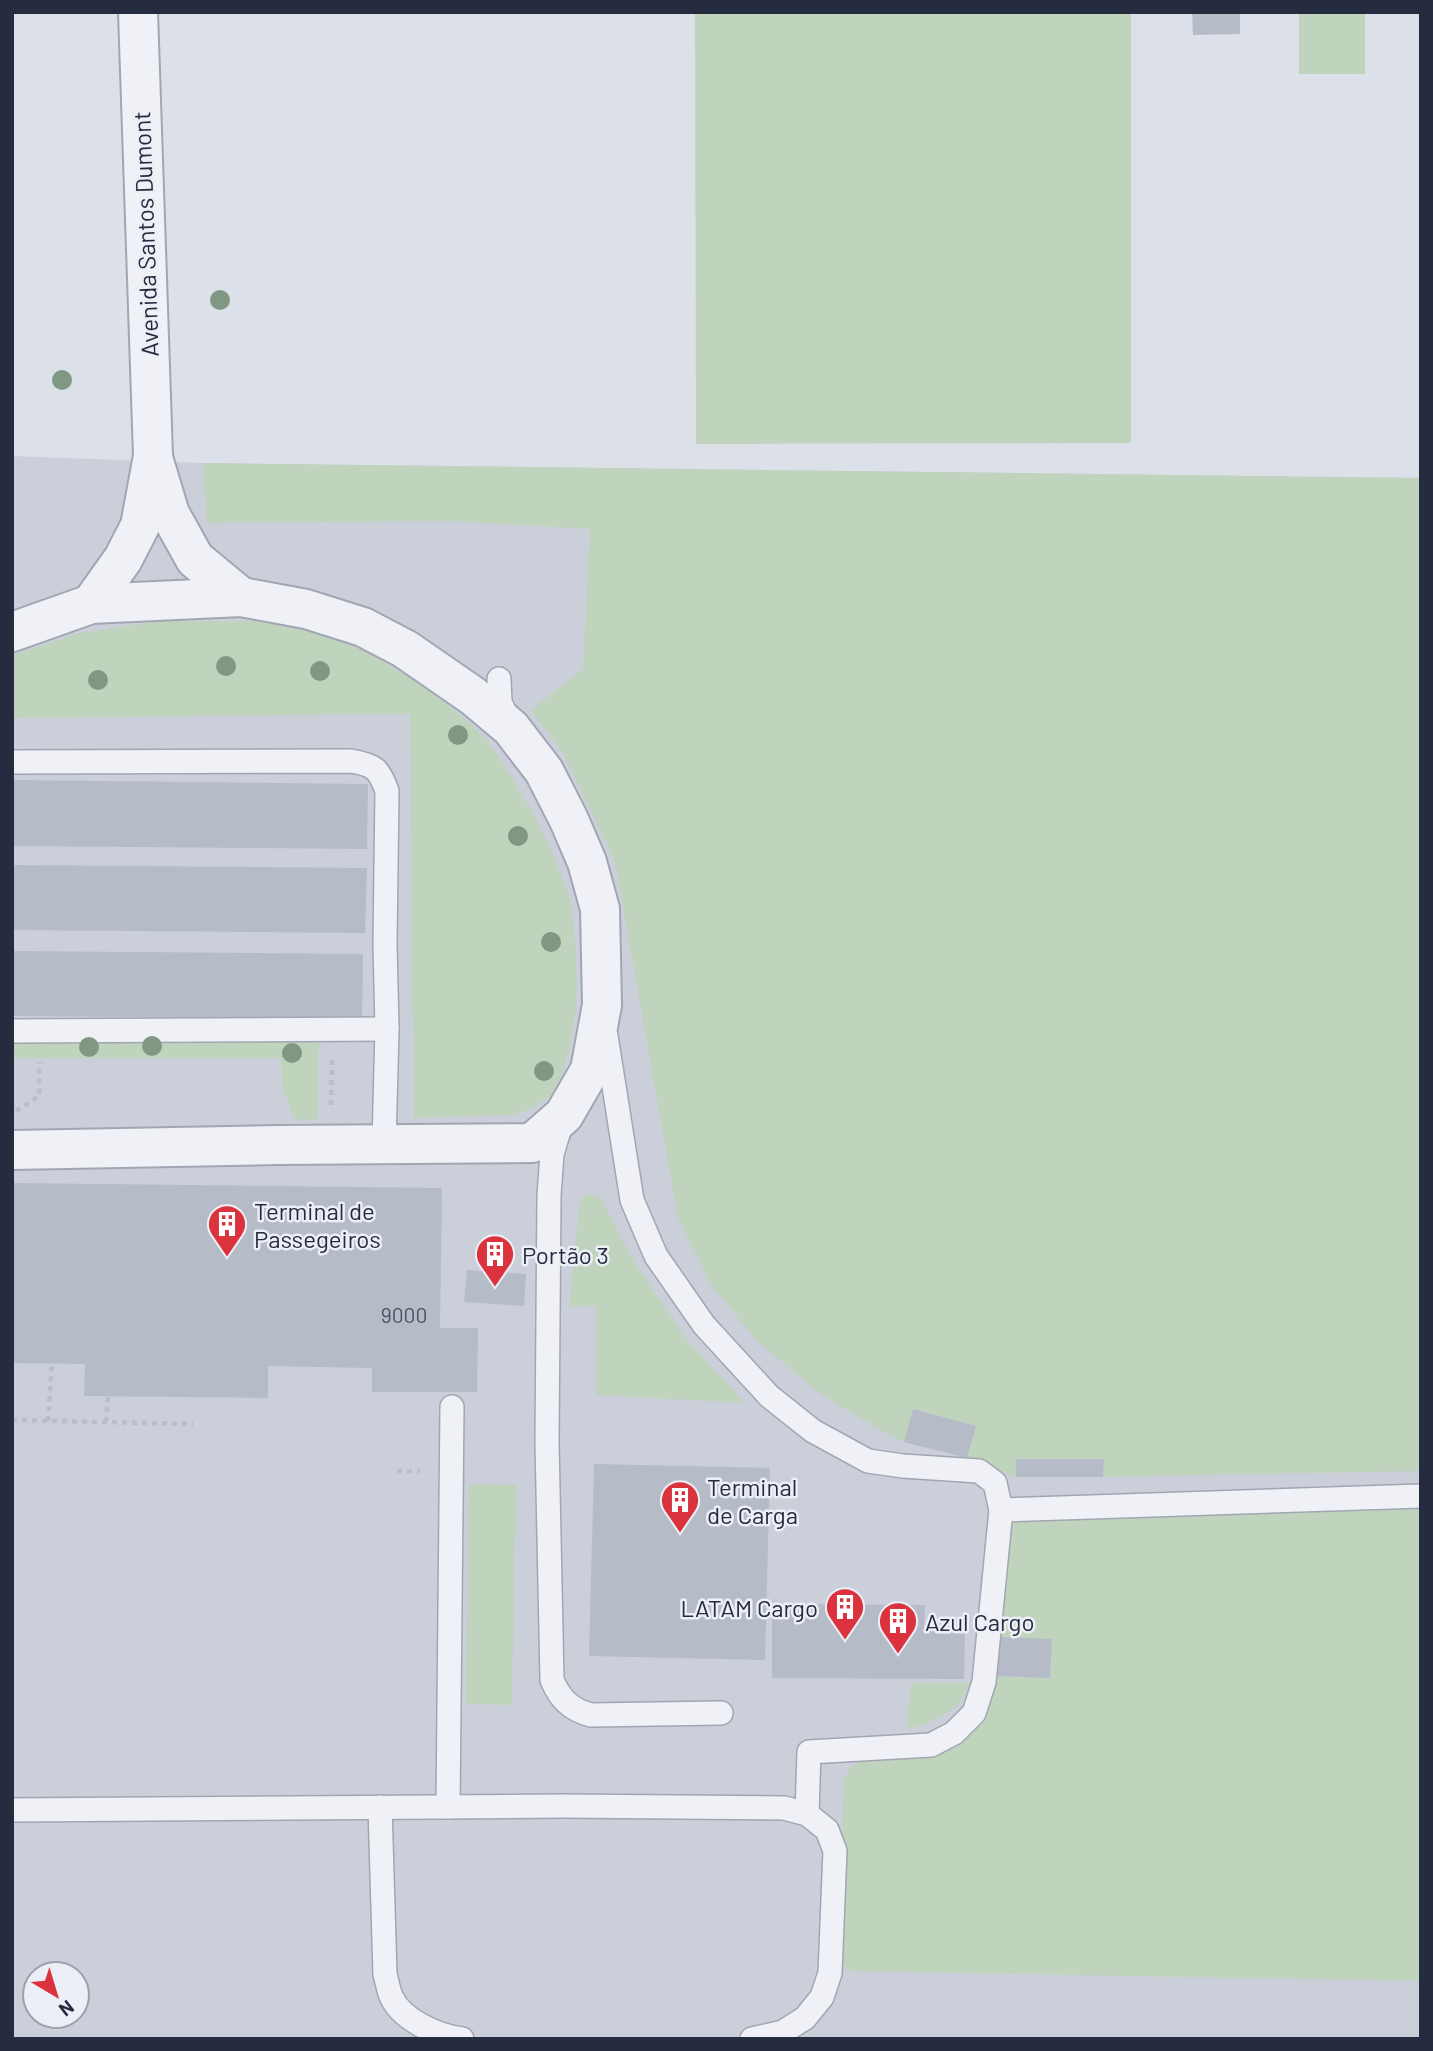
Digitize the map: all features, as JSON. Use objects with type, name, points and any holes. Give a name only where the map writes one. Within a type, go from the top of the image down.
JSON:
[{"type":"street","name":"Avenida Santos Dumont","points":[[91,604],[123,559],[140,526],[153,456],[138,12]]},
{"type":"street","name":"Avenida Santos Dumont","points":[[153,456],[170,514],[195,559],[241,597]]},
{"type":"street","points":[[12,632],[91,604],[241,597],[306,609],[363,627],[405,649],[473,696],[511,728],[544,771],[587,862],[600,909],[601,1005],[590,1070],[564,1115],[531,1143],[12,1150]]},
{"type":"lane","points":[[499,679],[500,702],[511,728]]},
{"type":"lane","points":[[12,762],[351,761],[369,764],[381,774],[387,791],[384,1144]]},
{"type":"lane","points":[[601,1005],[632,1200],[656,1256],[704,1325],[769,1396],[813,1431],[868,1461],[979,1471],[995,1483],[1001,1510],[984,1682],[975,1713],[954,1733],[931,1745],[809,1752],[807,1814]]},
{"type":"lane","points":[[12,1031],[387,1029]]},
{"type":"lane","points":[[564,1115],[552,1154],[549,1209],[547,1442],[552,1680],[565,1703],[578,1711],[591,1714],[721,1713]]},
{"type":"lane","points":[[448,1807],[452,1407]]},
{"type":"lane","points":[[1001,1510],[1421,1496]]},
{"type":"lane","points":[[380,1807],[385,1974],[391,1999],[423,2027],[462,2039]]},
{"type":"lane","points":[[12,1810],[784,1808],[807,1814],[827,1830],[835,1851],[830,1973],[822,1997],[805,2018],[783,2032],[752,2039]]},
{"type":"path","points":[[12,1113],[39,1096]]},
{"type":"path","points":[[48,1421],[52,1363]]},
{"type":"path","points":[[106,1422],[108,1396]]},
{"type":"path","points":[[12,1420],[193,1424]]},
{"type":"shaded area","points":[[12,456],[203,463],[1421,478],[1421,2039],[12,2039]]},
{"type":"green space","points":[[695,12],[1131,12],[1131,443],[696,444]]},
{"type":"green space","points":[[1299,12],[1365,12],[1365,74],[1299,74]]},
{"type":"green space","points":[[203,463],[1421,478],[1421,1471],[1103,1477],[1103,1459],[1016,1459],[1016,1477],[967,1458],[975,1426],[913,1409],[904,1442],[819,1393],[757,1341],[711,1285],[678,1219],[615,861],[563,753],[531,710],[583,669],[590,529],[449,521],[207,523]]},
{"type":"green space","points":[[158,621],[259,621],[328,633],[412,679],[449,705],[486,738],[538,823],[570,898],[577,985],[575,1016],[562,1075],[550,1096],[531,1109],[511,1115],[414,1118],[410,714],[12,718],[12,655],[79,633]]},
{"type":"green space","points":[[319,1041],[317,1120],[295,1119],[282,1087],[281,1058],[12,1058],[12,1044]]},
{"type":"green space","points":[[589,1194],[600,1198],[638,1268],[687,1340],[745,1403],[596,1395],[596,1306],[569,1306],[580,1199]]},
{"type":"green space","points":[[469,1484],[516,1485],[512,1705],[466,1704]]},
{"type":"green space","points":[[1421,1509],[1421,1981],[851,1971],[844,1967],[844,1779],[852,1766],[866,1759],[933,1751],[994,1676],[1050,1678],[1052,1639],[996,1637],[1010,1521]]},
{"type":"green space","points":[[911,1683],[970,1683],[960,1701],[945,1714],[928,1723],[907,1729]]},
{"type":"building","points":[[1192,12],[1240,12],[1240,34],[1193,35]]},
{"type":"building","points":[[12,780],[368,784],[367,849],[12,846]]},
{"type":"building","points":[[12,865],[367,868],[365,933],[12,930]]},
{"type":"building","points":[[12,951],[363,954],[362,1019],[12,1016]]},
{"type":"building","name":"Terminal de Passegeiros","points":[[12,1183],[442,1188],[440,1328],[478,1328],[477,1392],[372,1392],[372,1368],[268,1366],[268,1398],[84,1396],[85,1364],[12,1363]]},
{"type":"building","name":"Portão 3","points":[[467,1270],[526,1274],[524,1306],[464,1302]]},
{"type":"building","points":[[913,1409],[976,1426],[967,1458],[904,1442]]},
{"type":"building","points":[[1016,1459],[1104,1459],[1103,1477],[1016,1477]]},
{"type":"building","name":"Terminal de Carga","points":[[594,1464],[770,1468],[765,1660],[589,1656]]},
{"type":"building","points":[[772,1604],[925,1605],[924,1631],[965,1632],[964,1679],[772,1678]]},
{"type":"building","points":[[996,1637],[1052,1639],[1050,1678],[994,1676]]},
{"type":"place","name":"Terminal de Passegeiros","points":[[227,1258]]},
{"type":"place","name":"Portão 3","points":[[495,1288]]},
{"type":"place","name":"Terminal de Carga","points":[[680,1534]]},
{"type":"place","name":"LATAM Cargo","points":[[845,1641]]},
{"type":"place","name":"Azul Cargo","points":[[898,1655]]}]
